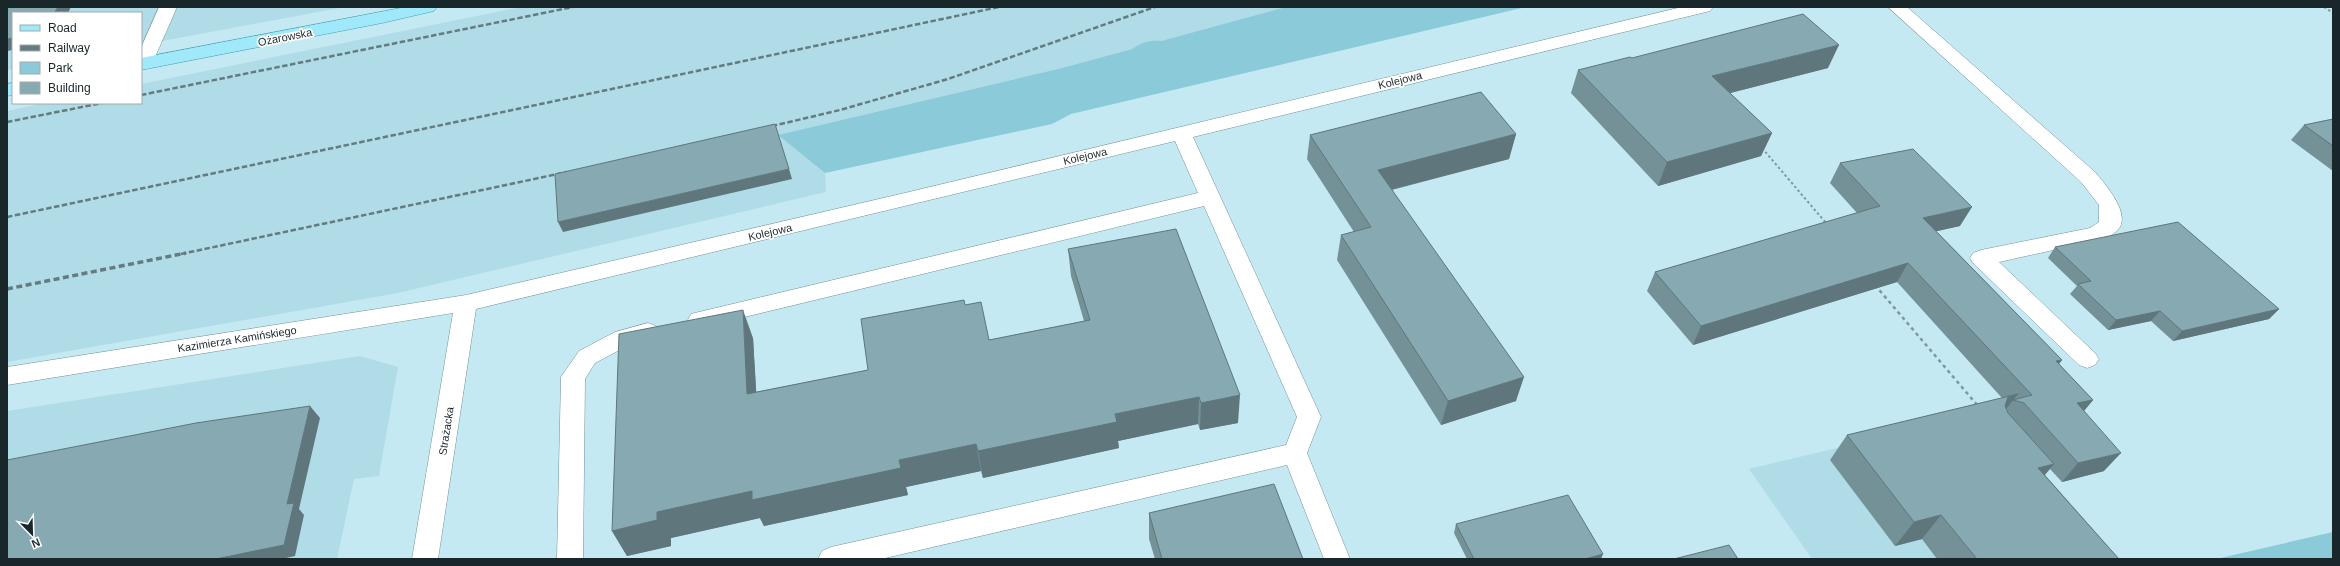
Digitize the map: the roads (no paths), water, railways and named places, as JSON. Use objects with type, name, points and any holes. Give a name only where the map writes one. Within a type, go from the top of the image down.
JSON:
[{"type":"main road","name":"Ożarowska","points":[[142,64],[382,18],[428,7]]},
{"type":"street","points":[[142,64],[168,7]]},
{"type":"street","name":"Kolejowa","points":[[466,303],[1182,134],[1704,7]]},
{"type":"street","points":[[1897,7],[2088,177],[2109,204],[2110,225],[2096,234],[1981,258],[2087,360]]},
{"type":"street","points":[[1182,134],[1309,417],[1295,453],[1337,559]]},
{"type":"street","points":[[570,559],[573,377],[587,357],[623,338],[1211,197]]},
{"type":"street","name":"Kazimierza Kamińskiego","points":[[7,376],[466,303]]},
{"type":"street","name":"Strażacka","points":[[425,559],[466,303]]},
{"type":"street","points":[[831,559],[1295,453]]},
{"type":"railway","points":[[142,95],[573,7]]},
{"type":"railway","points":[[7,217],[999,7]]},
{"type":"railway","points":[[764,128],[840,110],[948,79],[1155,7]]},
{"type":"railway","points":[[7,122],[97,104]]},
{"type":"railway","points":[[181,254],[567,172]]},
{"type":"railway","points":[[7,289],[186,253]]}]
